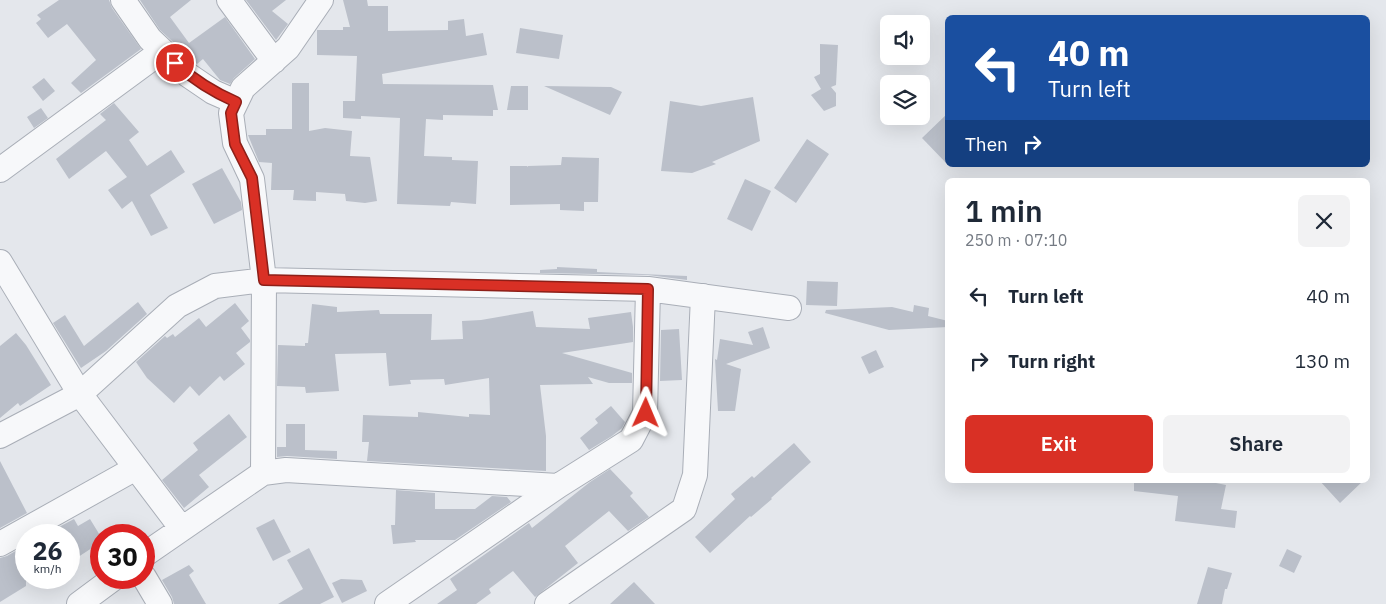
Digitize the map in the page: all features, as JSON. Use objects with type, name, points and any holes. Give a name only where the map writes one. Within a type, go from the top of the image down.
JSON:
[{"type":"street","points":[[123,0],[150,39],[188,75],[213,92],[236,102]]},
{"type":"street","points":[[229,0],[274,61]]},
{"type":"street","points":[[263,473],[264,280],[252,178],[235,144],[231,113],[243,88],[288,48],[321,0]]},
{"type":"street","points":[[0,170],[162,51]]},
{"type":"street","points":[[0,262],[80,394],[182,529]]},
{"type":"street","points":[[0,436],[80,394],[177,306],[215,286],[264,280],[648,289],[789,308]]},
{"type":"street","points":[[387,604],[558,486],[631,440],[646,413],[648,289]]},
{"type":"street","points":[[546,604],[684,509],[695,475],[703,296]]},
{"type":"street","points":[[0,544],[136,468]]},
{"type":"street","points":[[155,547],[263,473],[286,470],[558,486]]},
{"type":"street","points":[[79,604],[99,589]]},
{"type":"street","points":[[151,589],[160,604]]},
{"type":"building","points":[[59,0],[109,0],[112,8],[141,49],[81,93],[71,83],[96,60],[67,24],[48,38],[36,23],[41,19],[37,15]]},
{"type":"building","points":[[140,0],[191,0],[170,17],[189,43],[225,17],[255,59],[230,84],[220,80],[203,59],[197,64],[160,30]]},
{"type":"building","points":[[246,0],[286,0],[272,11],[288,24],[276,40]]},
{"type":"building","points":[[343,0],[367,0],[368,6],[388,6],[388,31],[448,30],[448,21],[464,19],[466,36],[483,33],[487,55],[382,74],[383,84],[493,85],[498,110],[493,110],[493,116],[443,115],[443,120],[426,119],[424,156],[452,157],[452,160],[478,161],[476,204],[451,202],[450,206],[397,204],[400,118],[361,116],[361,119],[343,118],[343,101],[355,101],[357,56],[317,55],[317,30],[343,30],[343,27],[350,27]]},
{"type":"building","points":[[520,28],[563,35],[559,59],[516,53]]},
{"type":"building","points":[[820,44],[838,45],[836,85],[831,87],[836,93],[836,106],[824,111],[811,95],[821,89],[814,77],[820,74]]},
{"type":"building","points":[[44,78],[55,91],[43,101],[32,87]]},
{"type":"building","points":[[292,83],[309,83],[309,131],[325,128],[352,131],[350,156],[370,157],[377,201],[365,203],[346,201],[345,194],[316,192],[316,201],[293,200],[294,190],[271,190],[272,163],[259,162],[248,135],[266,135],[266,129],[292,129]]},
{"type":"building","points":[[511,86],[528,86],[528,110],[507,110]]},
{"type":"building","points":[[544,86],[611,87],[622,92],[610,115]]},
{"type":"building","points":[[753,97],[760,141],[712,162],[716,164],[692,173],[661,171],[670,101],[701,106]]},
{"type":"building","points":[[114,103],[139,132],[129,140],[147,166],[171,150],[185,172],[150,195],[168,228],[151,236],[132,201],[122,209],[108,190],[127,177],[106,151],[69,179],[56,159],[106,120],[100,114]]},
{"type":"building","points":[[41,108],[48,118],[34,128],[27,117]]},
{"type":"building","points":[[945,116],[945,162],[922,138]]},
{"type":"building","points":[[807,139],[829,154],[796,203],[774,188]]},
{"type":"building","points":[[562,157],[599,158],[598,202],[584,202],[584,211],[560,210],[560,204],[510,205],[510,166],[561,165]]},
{"type":"building","points":[[222,168],[241,202],[242,210],[214,224],[192,184]]},
{"type":"building","points":[[745,179],[771,191],[752,231],[727,219]]},
{"type":"building","points":[[557,267],[597,269],[597,272],[687,276],[687,280],[648,275],[540,273],[540,270],[557,269]]},
{"type":"building","points":[[807,281],[838,282],[837,306],[806,305]]},
{"type":"building","points":[[138,302],[147,314],[106,351],[81,368],[53,323],[65,315],[84,346]]},
{"type":"building","points":[[235,303],[249,321],[241,328],[250,342],[236,353],[245,364],[224,381],[220,376],[199,396],[190,386],[174,403],[147,378],[136,362],[165,336],[167,338],[173,334],[175,337],[199,318],[206,327]]},
{"type":"building","points":[[312,304],[337,307],[337,312],[379,310],[380,314],[432,314],[431,340],[463,339],[462,321],[481,320],[533,311],[536,327],[590,329],[588,318],[631,312],[633,342],[562,353],[632,373],[632,383],[609,383],[588,377],[593,384],[540,385],[546,436],[546,471],[367,461],[369,442],[362,442],[363,415],[418,417],[418,412],[469,417],[469,414],[490,415],[489,378],[445,385],[444,379],[410,380],[411,384],[389,386],[386,353],[335,354],[339,391],[306,393],[305,387],[277,386],[278,345],[305,346],[305,343],[308,343]]},
{"type":"building","points":[[914,305],[929,308],[928,316],[945,320],[945,327],[889,330],[825,313],[826,310],[892,307],[913,312]]},
{"type":"building","points":[[763,327],[770,348],[726,364],[741,369],[735,411],[718,411],[715,359],[717,360],[720,339],[753,345],[748,332]]},
{"type":"building","points":[[679,329],[682,380],[660,381],[661,330]]},
{"type":"building","points":[[16,333],[26,345],[51,385],[20,406],[18,403],[0,418],[0,346]]},
{"type":"building","points":[[876,350],[884,367],[869,374],[861,357]]},
{"type":"building","points":[[611,406],[625,422],[622,428],[589,450],[580,438],[598,423],[595,419]]},
{"type":"building","points":[[229,414],[247,437],[199,475],[209,487],[184,508],[162,480],[198,450],[193,443]]},
{"type":"building","points":[[286,424],[305,424],[305,450],[337,451],[337,459],[277,457],[277,447],[286,447]]},
{"type":"building","points":[[794,443],[811,462],[710,553],[695,537],[735,499],[731,494],[752,476],[754,478]]},
{"type":"building","points":[[0,461],[27,513],[0,528]]},
{"type":"building","points":[[610,469],[633,493],[630,496],[649,517],[628,531],[609,511],[565,546],[578,563],[535,597],[513,571],[489,589],[491,593],[476,604],[437,604],[457,590],[450,579],[529,523],[532,528],[590,482]]},
{"type":"building","points":[[1134,483],[1216,483],[1226,485],[1221,509],[1237,511],[1235,528],[1175,521],[1178,496],[1134,491]]},
{"type":"building","points":[[1322,483],[1361,483],[1340,503]]},
{"type":"building","points":[[396,490],[435,493],[435,509],[475,509],[492,496],[507,497],[511,502],[455,540],[415,540],[416,542],[393,544],[391,525],[395,525]]},
{"type":"building","points":[[74,519],[77,524],[65,524]]},
{"type":"building","points":[[90,519],[93,524],[90,524],[90,549],[80,556],[80,525]]},
{"type":"building","points":[[274,519],[291,552],[273,561],[256,528]]},
{"type":"building","points":[[309,548],[334,597],[320,604],[278,604],[303,589],[287,560]]},
{"type":"building","points":[[1287,549],[1302,556],[1294,573],[1279,566]]},
{"type":"building","points":[[15,551],[15,589],[21,589],[0,602],[0,558]]},
{"type":"building","points":[[189,565],[194,571],[189,575],[206,604],[174,604],[162,580]]},
{"type":"building","points":[[1208,567],[1232,573],[1227,589],[1225,589],[1222,604],[1197,604]]},
{"type":"building","points":[[341,579],[362,580],[367,591],[342,603],[332,583]]},
{"type":"building","points":[[634,582],[655,604],[610,604]]},
{"type":"route","points":[[175,63],[188,75],[213,92],[236,102],[231,113],[235,144],[252,178],[264,280],[648,289],[646,413]]}]
